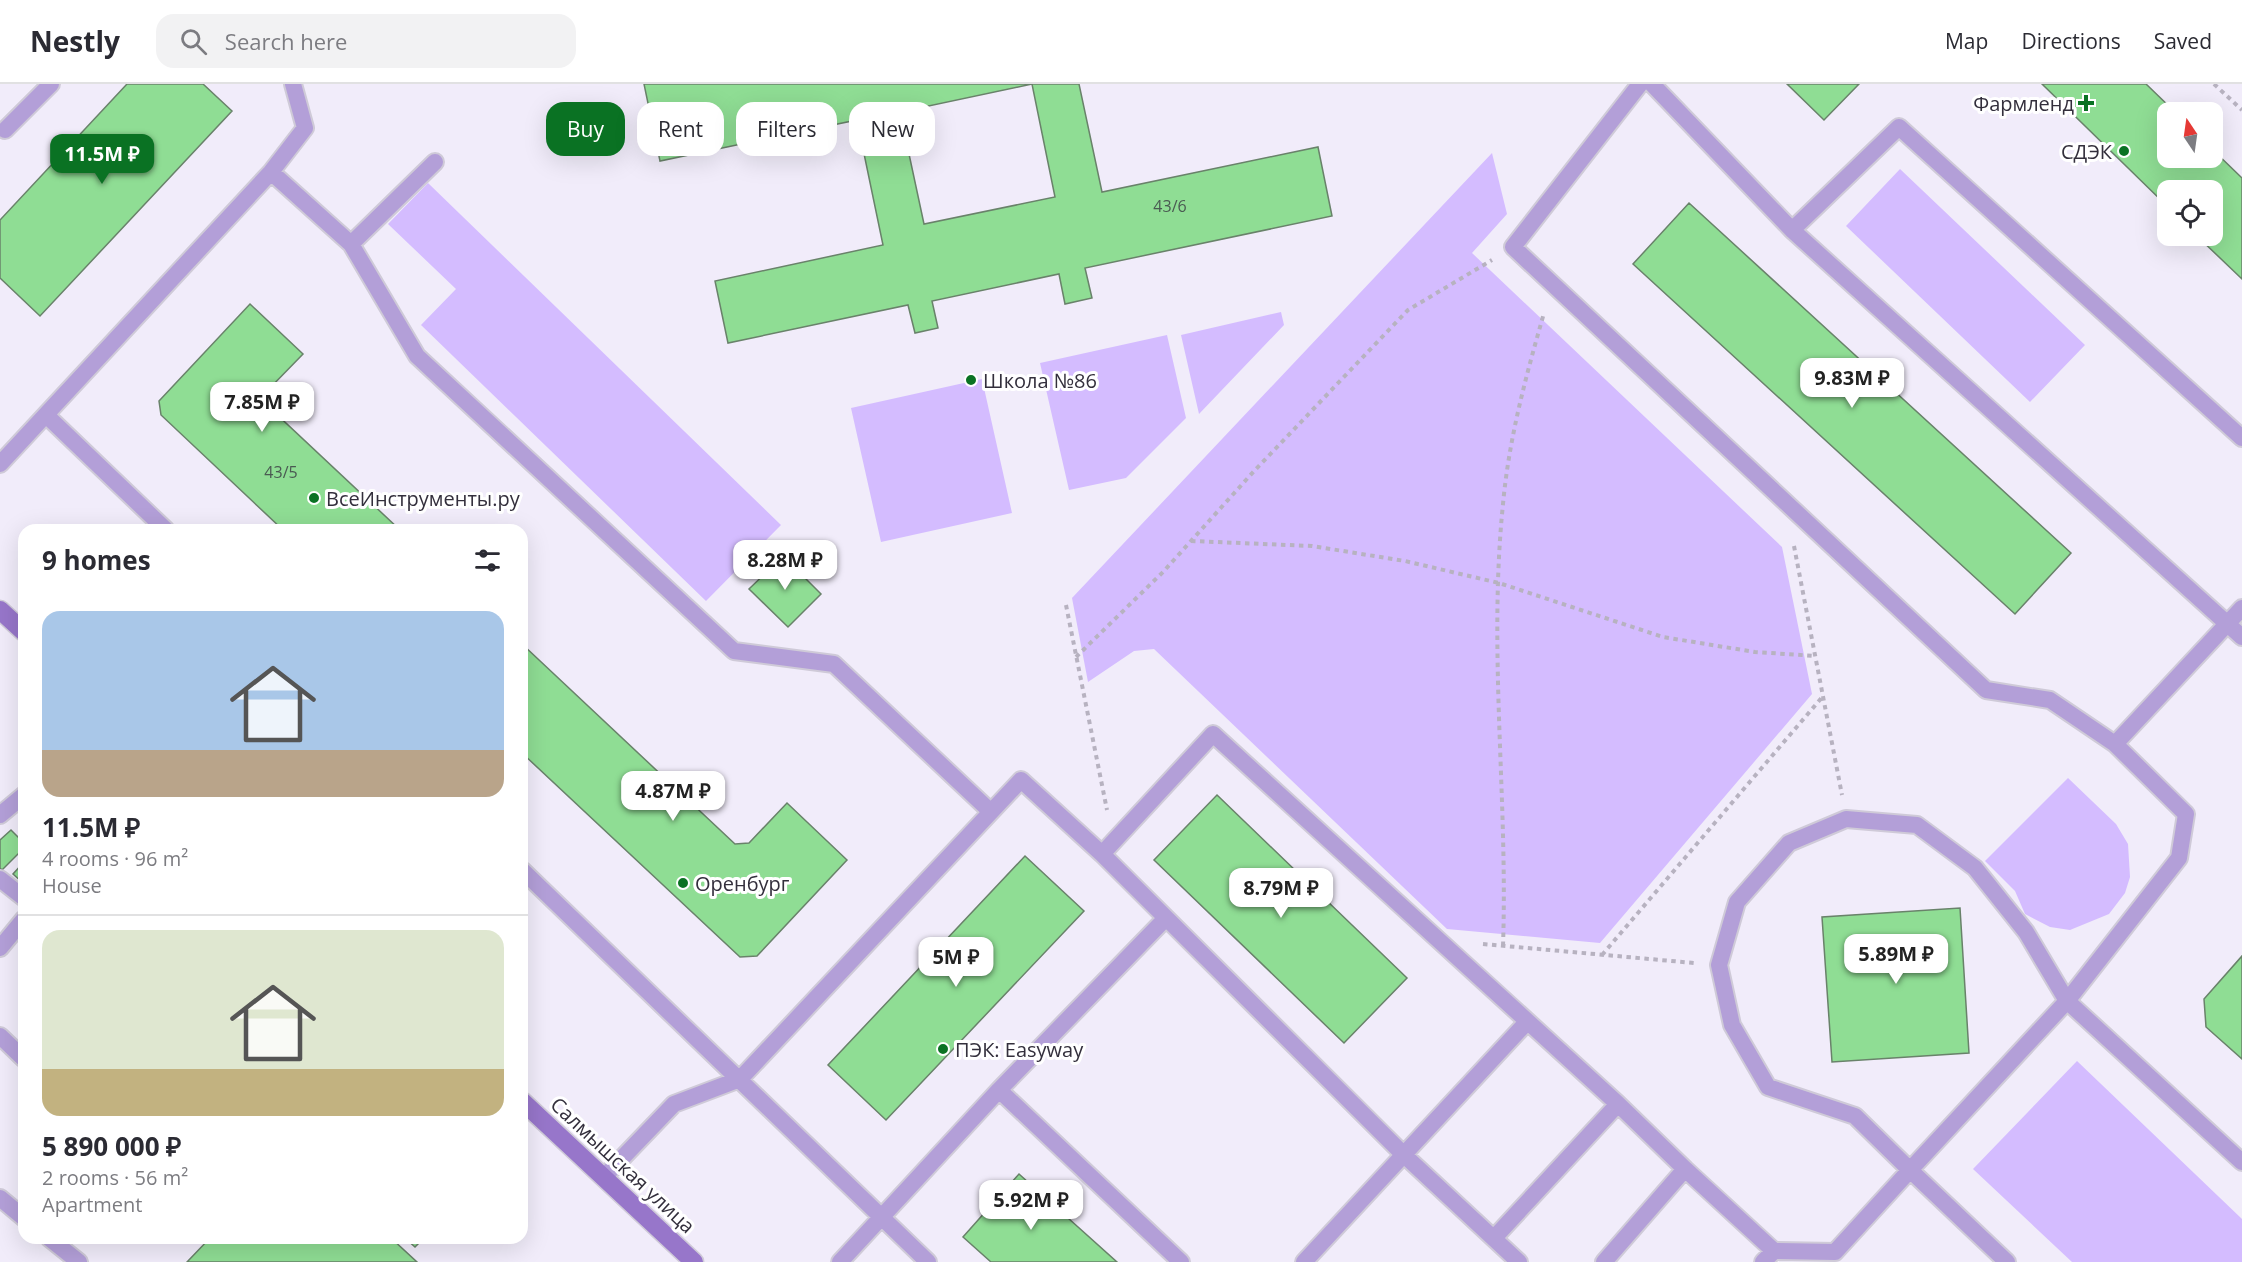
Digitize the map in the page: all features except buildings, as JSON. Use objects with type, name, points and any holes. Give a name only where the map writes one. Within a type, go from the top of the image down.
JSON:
[{"type":"main road","points":[[0,610],[18,626]]},
{"type":"main road","name":"Салмышская улица","points":[[528,1107],[694,1262]]},
{"type":"lane","points":[[2,130],[51,84]]},
{"type":"lane","points":[[0,464],[271,172],[305,128],[293,84]]},
{"type":"lane","points":[[1102,855],[1213,734],[1617,1104],[1685,1169],[1768,1256],[1835,1252],[2067,1001],[2179,858],[2186,814],[2115,744],[2050,700],[1986,690],[1513,247],[1640,84]]},
{"type":"lane","points":[[1652,84],[1792,230],[2242,636]]},
{"type":"lane","points":[[1792,230],[1899,127],[2242,438]]},
{"type":"lane","points":[[351,244],[435,162]]},
{"type":"lane","points":[[271,172],[351,244],[417,356],[734,651],[834,664],[990,811]]},
{"type":"lane","points":[[46,415],[160,524]]},
{"type":"lane","points":[[2115,744],[2242,608]]},
{"type":"lane","points":[[604,1177],[674,1104],[740,1079],[1021,780],[1102,855],[1404,1155],[1520,1262]]},
{"type":"lane","points":[[0,815],[18,800]]},
{"type":"lane","points":[[2007,1262],[1855,1116],[1768,1087],[1732,1025],[1719,965],[1737,903],[1790,843],[1846,819],[1917,825],[1975,868],[2026,932],[2067,1001],[2242,1162]]},
{"type":"lane","points":[[528,876],[927,1262]]},
{"type":"lane","points":[[0,879],[18,893]]},
{"type":"lane","points":[[840,1262],[999,1090],[1166,918]]},
{"type":"lane","points":[[0,948],[18,926]]},
{"type":"lane","points":[[1304,1262],[1527,1022]]},
{"type":"lane","points":[[0,1036],[18,1053]]},
{"type":"lane","points":[[999,1090],[1180,1262]]},
{"type":"lane","points":[[1494,1238],[1617,1104]]},
{"type":"lane","points":[[1605,1262],[1685,1169]]},
{"type":"lane","points":[[0,1198],[18,1213]]},
{"type":"lane","points":[[56,1244],[79,1262]]},
{"type":"path","points":[[2214,84],[2242,110]]},
{"type":"path","points":[[1077,657],[1191,541],[1408,310],[1513,247]]},
{"type":"path","points":[[1503,946],[1506,864],[1497,658],[1503,505],[1515,417],[1552,284]]},
{"type":"path","points":[[1785,501],[1846,819]]},
{"type":"path","points":[[1191,541],[1312,546],[1405,561],[1499,583],[1663,638],[1755,652],[1816,656]]},
{"type":"path","points":[[1066,605],[1114,842]]},
{"type":"path","points":[[1602,955],[1824,695]]},
{"type":"path","points":[[1482,944],[1719,965]]},
{"type":"shaded area","points":[[1492,153],[1507,214],[1472,253],[1782,547],[1812,694],[1600,943],[1447,929],[1154,649],[1134,651],[1088,682],[1072,598]]},
{"type":"shaded area","points":[[1900,169],[2085,345],[2030,402],[1846,226]]},
{"type":"shaded area","points":[[428,183],[781,525],[706,601],[421,325],[456,289],[388,224]]},
{"type":"shaded area","points":[[1281,312],[1284,325],[1199,414],[1181,335]]},
{"type":"shaded area","points":[[1167,335],[1186,418],[1126,478],[1069,490],[1040,363]]},
{"type":"shaded area","points":[[982,379],[1012,513],[881,542],[851,408]]},
{"type":"shaded area","points":[[2068,778],[2116,824],[2128,844],[2130,877],[2125,893],[2109,914],[2070,930],[2050,927],[2025,914],[2015,891],[1985,861]]},
{"type":"shaded area","points":[[2077,1061],[2242,1219],[2242,1262],[2072,1262],[1973,1169]]},
{"type":"place","name":"Фармленд","points":[[2086,103]]},
{"type":"place","name":"СДЭК","points":[[2124,151]]},
{"type":"place","name":"Школа №86","points":[[971,380]]},
{"type":"place","name":"ВсеИнструменты.ру","points":[[314,498]]},
{"type":"place","name":"Оренбург","points":[[683,883]]},
{"type":"place","name":"ПЭК: Easyway","points":[[943,1049]]}]
